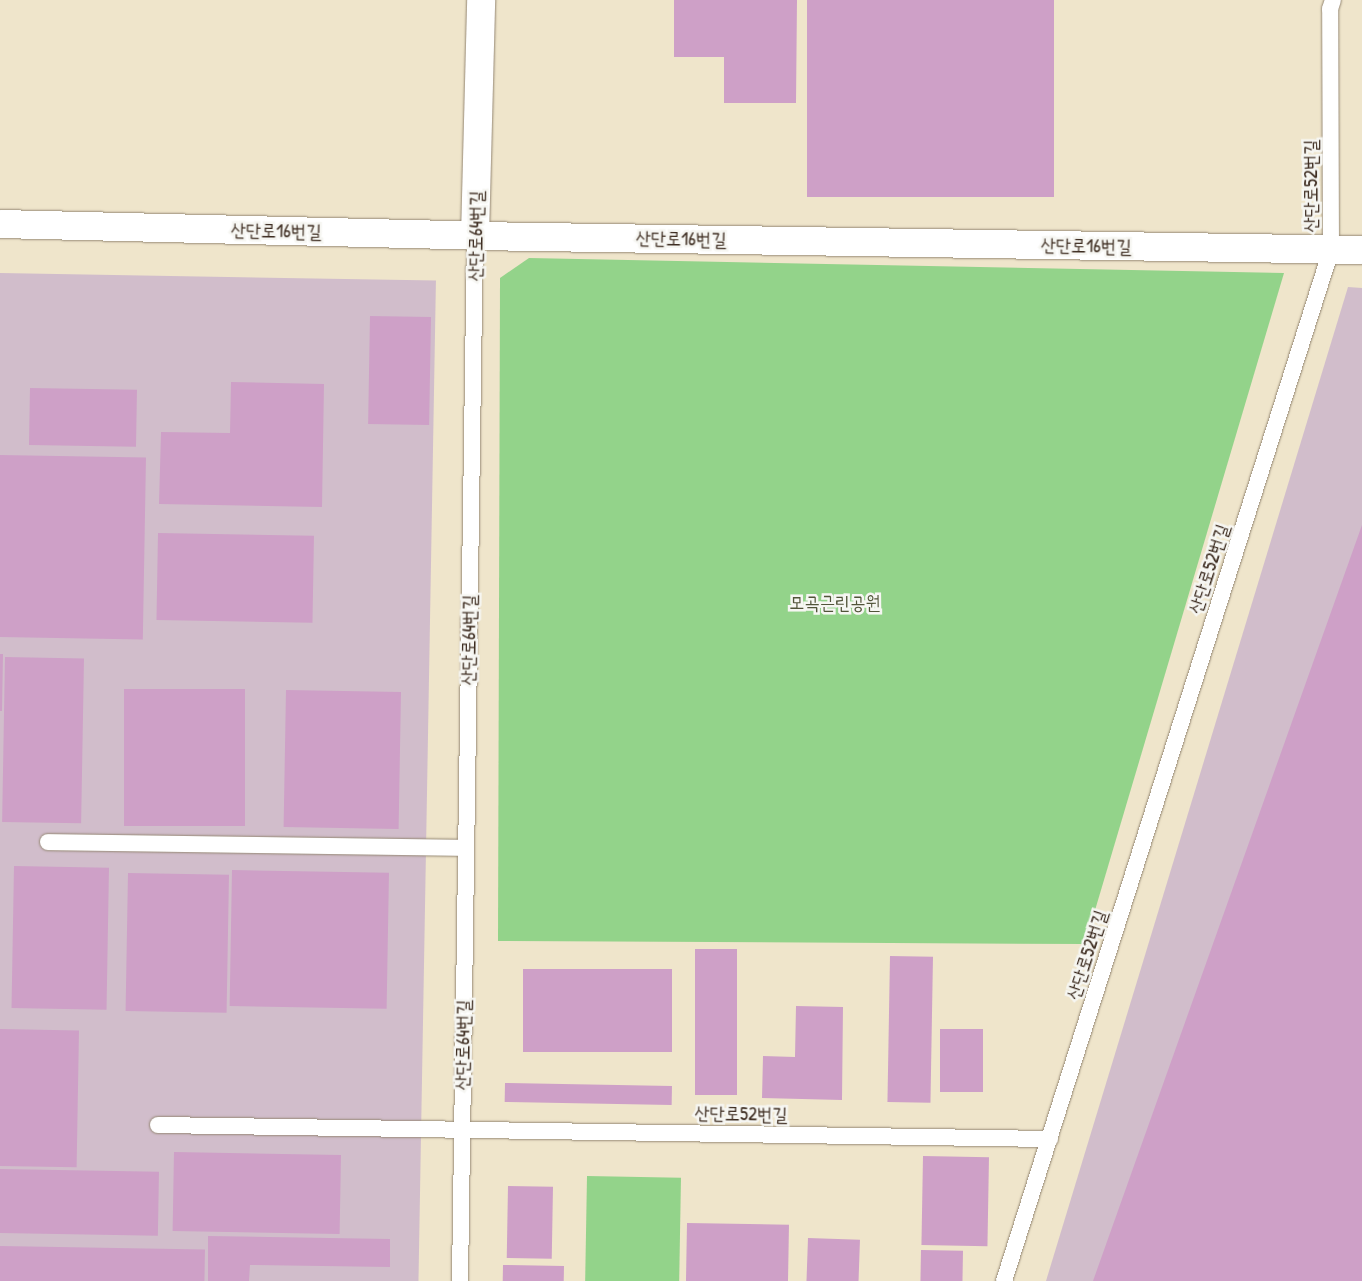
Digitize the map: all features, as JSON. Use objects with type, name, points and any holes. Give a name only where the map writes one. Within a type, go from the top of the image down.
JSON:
[{"type":"street","name":"산단로64번길","points":[[475,236],[481,0]]},
{"type":"street","name":"산단로16번길","points":[[0,224],[475,236],[1362,250]]},
{"type":"lane","name":"산단로52번길","points":[[1004,1281],[1331,250],[1330,9],[1333,0]]},
{"type":"lane","name":"산단로64번길","points":[[460,1281],[475,236]]},
{"type":"lane","points":[[48,842],[466,848]]},
{"type":"lane","name":"산단로52번길","points":[[158,1125],[1050,1138]]},
{"type":"shaded area","points":[[0,273],[436,281],[418,1281],[0,1281]]},
{"type":"shaded area","points":[[1348,287],[1362,288],[1362,1281],[1046,1281]]},
{"type":"green space","name":"모곡근린공원","points":[[529,258],[1284,273],[1085,944],[498,941],[500,278]]},
{"type":"green space","points":[[587,1176],[681,1178],[679,1281],[585,1281]]},
{"type":"building","points":[[674,0],[797,0],[796,103],[724,103],[724,57],[674,57]]},
{"type":"building","points":[[807,0],[1054,0],[1054,197],[807,197]]},
{"type":"building","points":[[370,316],[431,317],[429,425],[368,424]]},
{"type":"building","points":[[231,382],[324,384],[322,507],[159,504],[161,432],[230,433]]},
{"type":"building","points":[[30,388],[137,390],[136,447],[29,445]]},
{"type":"building","points":[[0,455],[146,458],[143,640],[0,637]]},
{"type":"building","points":[[1362,525],[1362,1281],[1093,1281]]},
{"type":"building","points":[[158,533],[314,536],[312,623],[156,620]]},
{"type":"building","points":[[0,654],[3,654],[2,711],[0,711]]},
{"type":"building","points":[[5,657],[84,658],[81,823],[2,822]]},
{"type":"building","points":[[124,689],[245,689],[245,826],[124,826]]},
{"type":"building","points":[[286,690],[401,692],[399,829],[284,827]]},
{"type":"building","points":[[14,866],[109,868],[107,1010],[12,1008]]},
{"type":"building","points":[[232,870],[389,873],[387,1009],[230,1006]]},
{"type":"building","points":[[128,873],[229,875],[227,1013],[126,1011]]},
{"type":"building","points":[[695,949],[737,949],[737,1095],[695,1095]]},
{"type":"building","points":[[890,956],[933,957],[930,1103],[887,1102]]},
{"type":"building","points":[[523,969],[672,969],[672,1052],[523,1052]]},
{"type":"building","points":[[796,1006],[843,1007],[842,1100],[762,1098],[763,1056],[795,1057]]},
{"type":"building","points":[[0,1029],[79,1030],[77,1167],[0,1166]]},
{"type":"building","points":[[940,1029],[983,1029],[983,1092],[940,1092]]},
{"type":"building","points":[[505,1083],[672,1086],[672,1105],[505,1102]]},
{"type":"building","points":[[174,1152],[341,1155],[340,1234],[173,1231]]},
{"type":"building","points":[[923,1156],[989,1157],[987,1246],[921,1245]]},
{"type":"building","points":[[0,1169],[159,1172],[158,1236],[0,1233]]},
{"type":"building","points":[[508,1186],[553,1187],[552,1259],[507,1258]]},
{"type":"building","points":[[687,1223],[789,1225],[788,1281],[686,1281]]},
{"type":"building","points":[[208,1236],[390,1239],[390,1267],[250,1265],[249,1281],[208,1281]]},
{"type":"building","points":[[808,1238],[860,1240],[859,1281],[806,1281]]},
{"type":"building","points":[[0,1246],[205,1250],[204,1281],[0,1281]]},
{"type":"building","points":[[921,1250],[963,1251],[962,1281],[920,1281]]},
{"type":"building","points":[[503,1265],[564,1266],[564,1281],[503,1281]]}]
